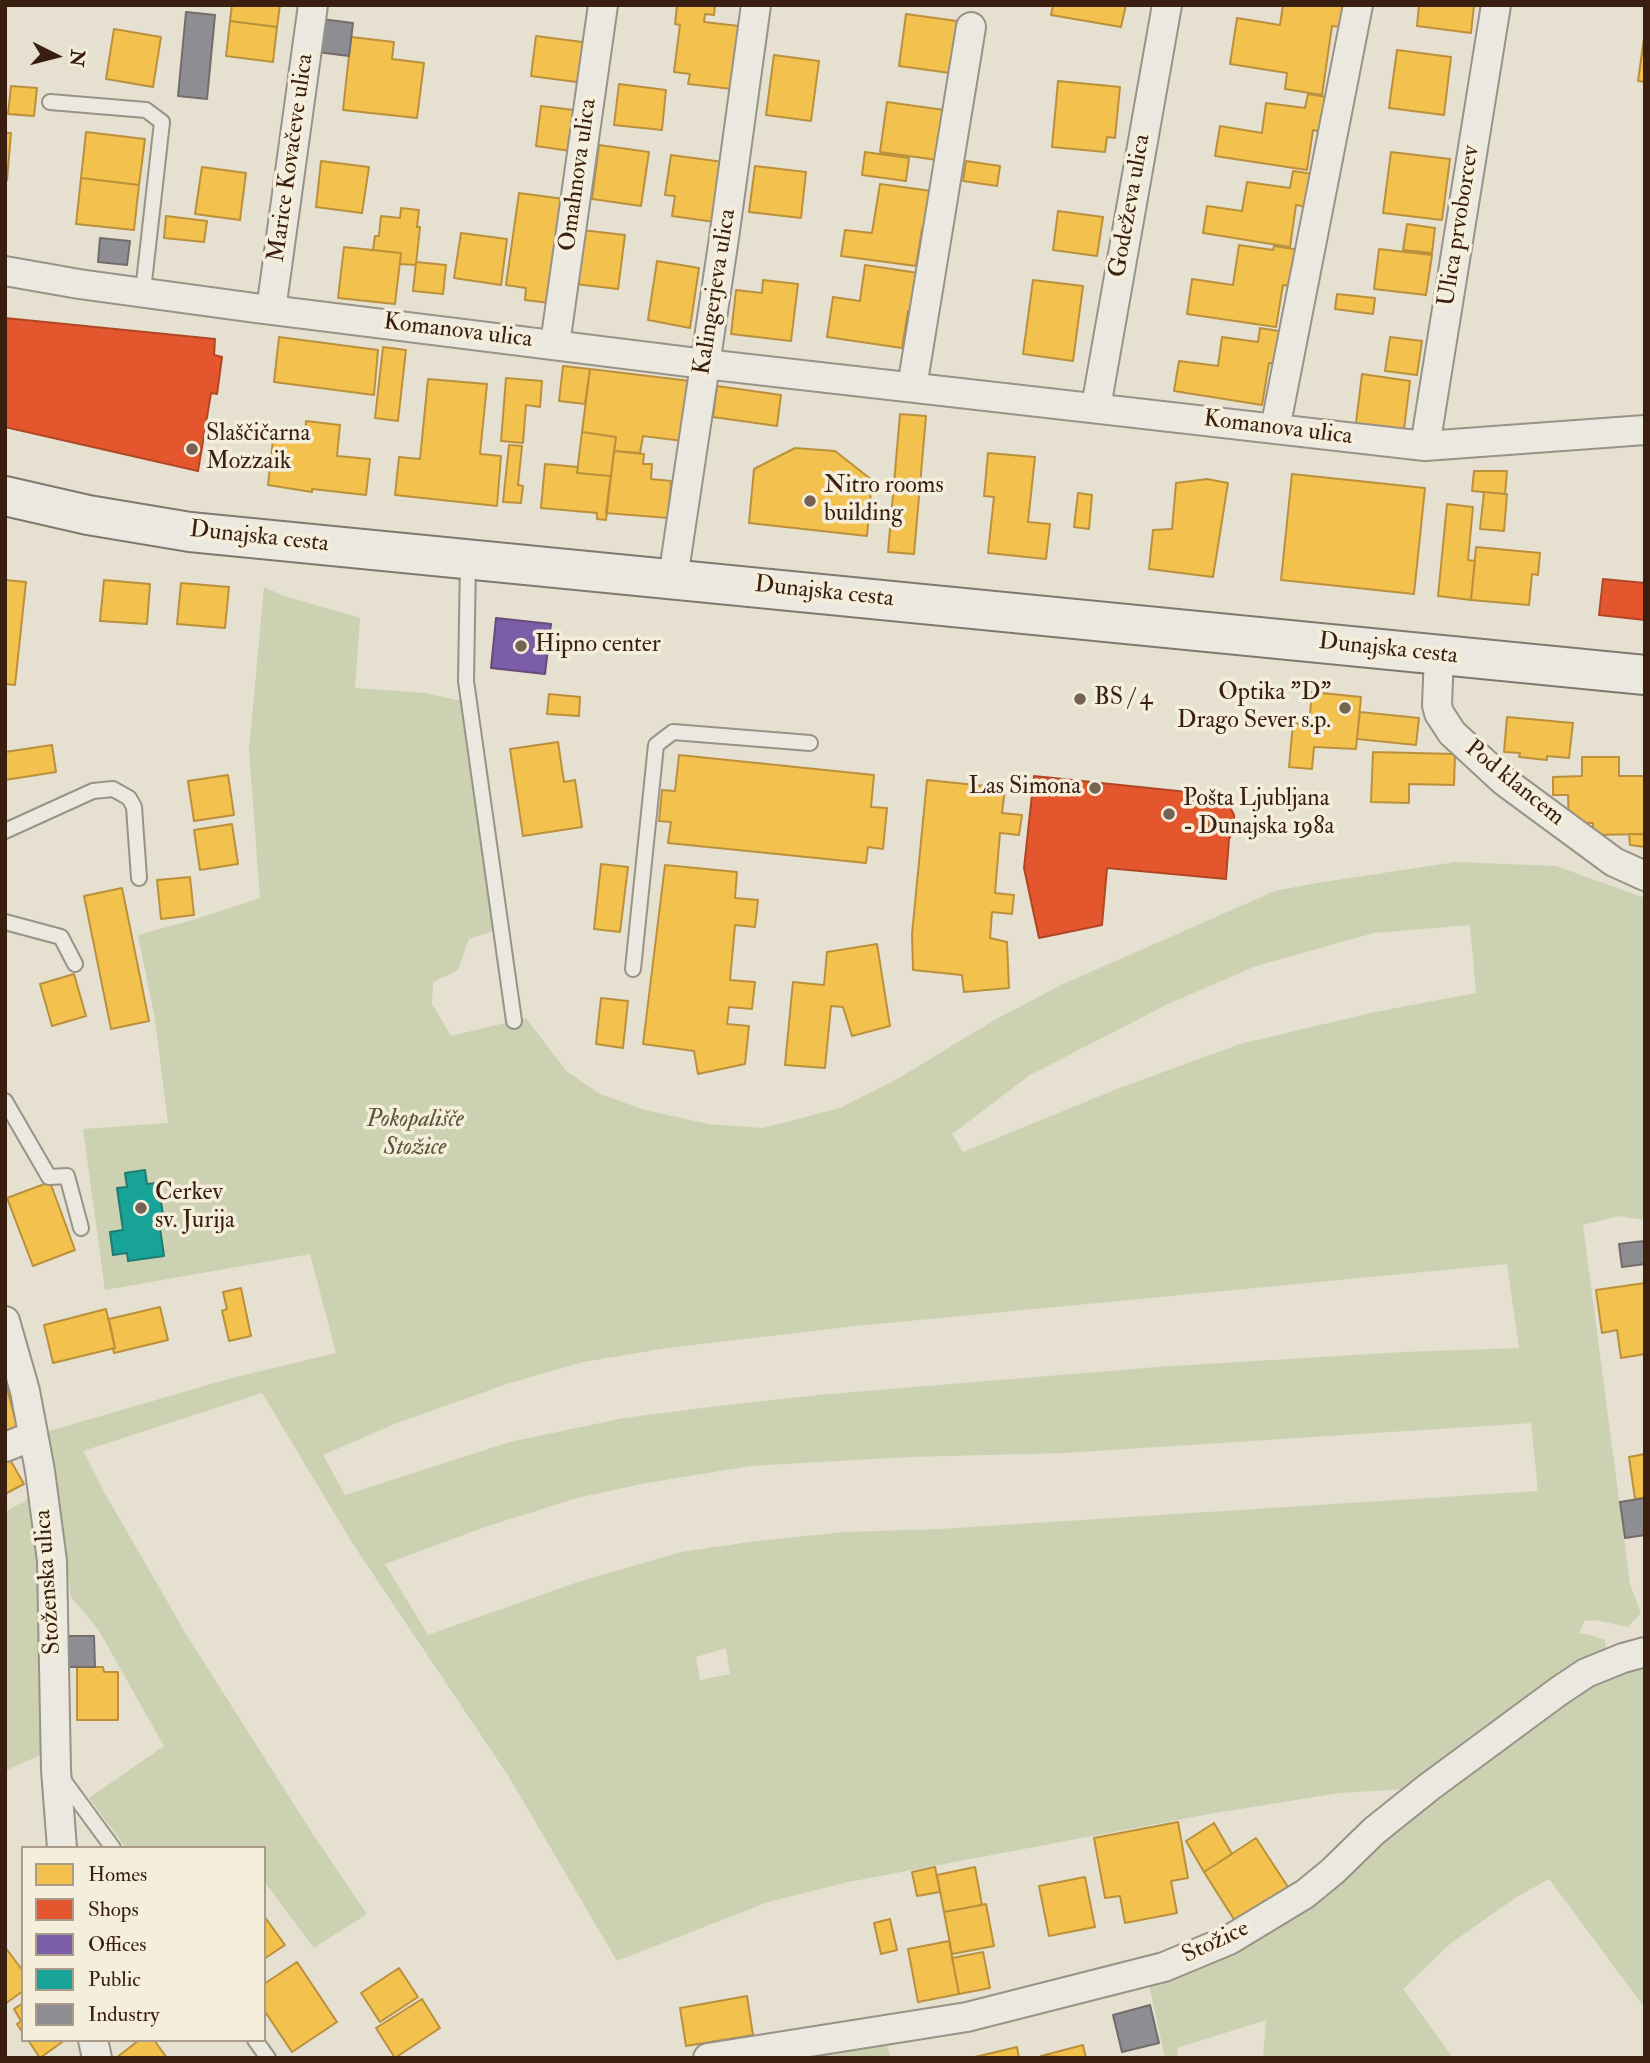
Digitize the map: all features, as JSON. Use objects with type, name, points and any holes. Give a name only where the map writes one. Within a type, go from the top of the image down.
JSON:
[{"type":"main road","name":"Dunajska cesta","points":[[5,496],[88,515],[190,532],[1645,675]]},
{"type":"street","name":"Marice Kovačeve ulica","points":[[271,310],[313,5]]},
{"type":"street","name":"Omahnova ulica","points":[[555,344],[603,5]]},
{"type":"street","name":"Kalingerjeva ulica","points":[[673,578],[756,5]]},
{"type":"street","name":"Godeževa ulica","points":[[1096,407],[1167,5]]},
{"type":"street","points":[[1275,429],[1358,5]]},
{"type":"street","name":"Ulica prvoborcev","points":[[1425,446],[1496,5]]},
{"type":"street","points":[[912,387],[971,27]]},
{"type":"street","name":"Komanova ulica","points":[[5,271],[79,284],[271,310],[705,364],[1425,446],[1645,430]]},
{"type":"street","name":"Pod klancem","points":[[1439,655],[1437,705],[1452,733],[1504,781],[1614,862],[1645,876]]},
{"type":"street","name":"Stoženska ulica","points":[[5,1321],[25,1391],[52,1561],[56,1770],[62,1846]]},
{"type":"street","points":[[5,1447],[33,1436]]},
{"type":"street","name":"Stožice","points":[[708,2058],[967,2017],[1164,1967],[1229,1940],[1305,1894],[1374,1831],[1429,1787],[1559,1691],[1586,1673],[1645,1652]]},
{"type":"lane","points":[[50,102],[146,110],[162,122],[143,291]]},
{"type":"lane","points":[[468,559],[466,681],[514,1021]]},
{"type":"lane","points":[[633,969],[656,745],[673,732],[810,744]]},
{"type":"lane","points":[[5,831],[93,791],[113,789],[129,798],[134,807],[139,877]]},
{"type":"lane","points":[[5,922],[61,937],[75,964]]},
{"type":"lane","points":[[5,1101],[49,1177],[66,1175],[81,1228]]},
{"type":"lane","points":[[56,1770],[112,1846]]},
{"type":"lane","points":[[256,2042],[268,2058]]},
{"type":"green space","name":"Pokopališče Stožice","points":[[264,587],[284,596],[360,618],[355,688],[425,693],[461,701],[494,931],[469,939],[458,970],[433,982],[432,1004],[451,1036],[526,1018],[566,1071],[600,1094],[645,1110],[708,1124],[763,1128],[840,1108],[899,1078],[991,1022],[1061,985],[1275,891],[1456,862],[1556,866],[1645,898],[1645,1220],[1619,1216],[1583,1225],[1630,1584],[1641,1613],[1628,1627],[1596,1620],[1584,1621],[1579,1634],[1605,1640],[1606,1651],[1406,1789],[1339,1793],[1215,1813],[848,1882],[768,1902],[617,1961],[509,1777],[353,1544],[262,1393],[83,1451],[186,1634],[312,1833],[367,1914],[314,1948],[266,1884],[266,1846],[125,1846],[89,1798],[164,1746],[98,1629],[71,1597],[49,1431],[232,1378],[336,1353],[310,1254],[105,1290],[83,1129],[168,1123],[155,1019],[138,935],[260,898],[249,750]],"holes":[[[1470,925],[1476,993],[1375,1012],[1240,1044],[1117,1089],[963,1152],[952,1134],[1030,1075],[1168,1004],[1256,966],[1374,933]],[[1507,1264],[1519,1348],[1157,1367],[726,1405],[624,1418],[510,1442],[345,1495],[323,1455],[397,1423],[507,1384],[583,1362],[667,1348],[856,1326]],[[1531,1423],[1538,1491],[941,1529],[846,1532],[757,1541],[681,1552],[578,1582],[428,1635],[385,1564],[485,1527],[577,1498],[641,1484],[750,1466],[908,1457],[1064,1453]],[[726,1648],[730,1674],[700,1680],[696,1657]]]},
{"type":"green space","points":[[28,1499],[38,1600],[40,1755],[5,1771],[5,1512]]},
{"type":"green space","points":[[1645,1666],[1645,2008],[1549,1879],[1515,1898],[1450,1944],[1403,1989],[1453,2058],[1263,2058],[1266,2020],[1177,2048],[1178,2058],[1165,2058],[1149,1985],[1232,1953],[1289,1922],[1330,1890],[1376,1837],[1597,1681]]},
{"type":"green space","points":[[886,2043],[891,2058],[781,2058]]},
{"type":"building: Homes","points":[[232,5],[280,5],[277,27],[230,21]]},
{"type":"building: Homes","points":[[677,5],[715,5],[714,15],[705,14],[704,22],[748,27],[741,90],[688,84],[690,74],[674,72],[680,25],[675,24]]},
{"type":"building: Homes","points":[[1053,5],[1126,5],[1121,27],[1051,15]]},
{"type":"building: Homes","points":[[1283,5],[1343,5],[1340,27],[1332,26],[1322,95],[1285,89],[1287,73],[1230,64],[1237,18],[1280,25]]},
{"type":"building: Homes","points":[[1419,5],[1474,5],[1471,33],[1417,26]]},
{"type":"building: Homes","points":[[906,14],[957,21],[950,73],[899,66]]},
{"type":"building: Homes","points":[[230,21],[277,27],[273,62],[226,56]]},
{"type":"building: Homes","points":[[114,29],[161,37],[153,87],[106,79]]},
{"type":"building: Homes","points":[[1645,31],[1645,82],[1638,81]]},
{"type":"building: Homes","points":[[536,36],[590,43],[584,83],[531,76]]},
{"type":"building: Homes","points":[[351,37],[394,42],[392,59],[424,63],[417,118],[343,110]]},
{"type":"building: Homes","points":[[1397,50],[1451,57],[1444,115],[1389,108]]},
{"type":"building: Homes","points":[[774,55],[819,61],[811,121],[766,115]]},
{"type":"building: Homes","points":[[1058,81],[1120,87],[1115,138],[1107,137],[1105,152],[1052,147]]},
{"type":"building: Homes","points":[[619,84],[666,90],[662,130],[614,125]]},
{"type":"building: Homes","points":[[11,86],[37,88],[34,116],[8,114]]},
{"type":"building: Homes","points":[[1308,94],[1327,97],[1322,132],[1313,130],[1307,170],[1215,156],[1220,126],[1262,133],[1266,103],[1305,108]]},
{"type":"building: Homes","points":[[887,102],[944,110],[937,160],[880,152]]},
{"type":"building: Homes","points":[[541,106],[582,111],[577,152],[536,146]]},
{"type":"building: Homes","points":[[86,132],[145,139],[139,185],[81,178]]},
{"type":"building: Homes","points":[[5,133],[11,133],[7,180],[5,179]]},
{"type":"building: Homes","points":[[599,145],[649,152],[641,206],[592,199]]},
{"type":"building: Homes","points":[[865,152],[909,158],[906,181],[862,175]]},
{"type":"building: Homes","points":[[1391,152],[1450,159],[1442,220],[1383,213]]},
{"type":"building: Homes","points":[[671,155],[723,162],[715,222],[672,216],[675,196],[665,195]]},
{"type":"building: Homes","points":[[321,161],[369,167],[362,213],[316,207]]},
{"type":"building: Homes","points":[[966,161],[1000,166],[997,186],[963,181]]},
{"type":"building: Homes","points":[[755,166],[806,172],[801,218],[749,212]]},
{"type":"building: Homes","points":[[202,167],[246,173],[240,220],[195,214]]},
{"type":"building: Homes","points":[[1293,171],[1313,174],[1308,207],[1296,205],[1290,247],[1203,233],[1207,206],[1242,211],[1247,182],[1290,188]]},
{"type":"building: Homes","points":[[81,178],[139,185],[134,230],[76,224]]},
{"type":"building: Homes","points":[[880,184],[939,192],[933,231],[922,229],[916,266],[841,256],[845,230],[872,233]]},
{"type":"building: Homes","points":[[519,193],[564,199],[550,303],[525,300],[526,288],[506,285]]},
{"type":"building: Homes","points":[[401,208],[419,210],[416,265],[400,264],[401,253],[373,250],[375,236],[379,236],[381,216],[400,218]]},
{"type":"building: Homes","points":[[1058,211],[1103,217],[1097,256],[1053,250]]},
{"type":"building: Homes","points":[[166,216],[207,221],[204,242],[164,238]]},
{"type":"building: Homes","points":[[1407,224],[1435,228],[1432,253],[1403,250]]},
{"type":"building: Homes","points":[[582,230],[625,235],[618,289],[575,284]]},
{"type":"building: Homes","points":[[461,233],[507,239],[501,285],[454,278]]},
{"type":"building: Homes","points":[[1239,245],[1273,250],[1274,246],[1300,250],[1294,287],[1283,285],[1276,327],[1187,314],[1192,279],[1233,285]]},
{"type":"building: Homes","points":[[344,247],[401,253],[395,304],[338,298]]},
{"type":"building: Homes","points":[[1379,249],[1432,255],[1426,295],[1374,289]]},
{"type":"building: Homes","points":[[657,261],[699,268],[690,328],[648,320]]},
{"type":"building: Homes","points":[[416,262],[446,265],[443,294],[413,291]]},
{"type":"building: Homes","points":[[865,265],[925,274],[919,312],[908,311],[902,348],[827,337],[833,297],[860,301]]},
{"type":"building: Homes","points":[[763,280],[798,284],[791,341],[731,334],[736,290],[762,293]]},
{"type":"building: Homes","points":[[1033,280],[1083,286],[1073,361],[1023,354]]},
{"type":"building: Homes","points":[[1337,294],[1375,298],[1373,314],[1335,309]]},
{"type":"building: Homes","points":[[1260,328],[1285,332],[1279,364],[1269,363],[1262,405],[1174,391],[1179,361],[1218,366],[1222,337],[1258,342]]},
{"type":"building: Homes","points":[[279,337],[378,350],[374,395],[274,382]]},
{"type":"building: Homes","points":[[1390,337],[1422,341],[1417,375],[1385,371]]},
{"type":"building: Homes","points":[[383,347],[406,350],[398,421],[375,418]]},
{"type":"building: Homes","points":[[563,366],[590,369],[585,404],[559,401]]},
{"type":"building: Homes","points":[[590,369],[690,381],[683,441],[643,436],[640,453],[614,451],[616,437],[582,432]]},
{"type":"building: Homes","points":[[1362,374],[1410,381],[1404,429],[1356,423]]},
{"type":"building: Homes","points":[[506,378],[542,381],[540,407],[526,405],[523,443],[501,441]]},
{"type":"building: Homes","points":[[428,379],[487,384],[480,454],[501,456],[497,506],[395,495],[399,457],[420,459]]},
{"type":"building: Homes","points":[[717,386],[781,395],[777,426],[713,417]]},
{"type":"building: Homes","points":[[900,414],[926,416],[914,554],[888,552]]},
{"type":"building: Homes","points":[[306,421],[340,425],[337,456],[370,459],[366,495],[312,489],[312,492],[268,485],[274,430],[305,433]]},
{"type":"building: Homes","points":[[582,432],[616,437],[611,476],[577,473]]},
{"type":"building: Homes","points":[[509,445],[522,446],[518,485],[523,486],[521,503],[503,502]]},
{"type":"building: Homes","name":"Nitro rooms building","points":[[795,448],[835,451],[872,480],[867,536],[749,523],[754,469]]},
{"type":"building: Homes","points":[[614,451],[644,454],[643,464],[652,464],[651,479],[671,481],[668,518],[606,513]]},
{"type":"building: Homes","points":[[988,453],[1035,457],[1028,522],[1050,524],[1046,559],[988,553],[994,497],[984,496]]},
{"type":"building: Homes","points":[[545,464],[578,467],[577,473],[611,476],[606,520],[597,519],[597,513],[541,508]]},
{"type":"building: Homes","points":[[1474,471],[1507,471],[1505,494],[1472,491]]},
{"type":"building: Homes","points":[[1292,474],[1425,488],[1414,594],[1281,580]]},
{"type":"building: Homes","points":[[1207,479],[1228,483],[1213,577],[1149,569],[1153,530],[1172,529],[1176,483]]},
{"type":"building: Homes","points":[[1484,492],[1507,494],[1504,531],[1480,529]]},
{"type":"building: Homes","points":[[1078,493],[1092,495],[1089,529],[1074,527]]},
{"type":"building: Homes","points":[[1447,504],[1473,507],[1468,560],[1475,561],[1471,600],[1438,596]]},
{"type":"building: Homes","points":[[1476,547],[1540,553],[1538,575],[1532,574],[1529,605],[1471,600]]},
{"type":"building: Homes","points":[[5,580],[26,582],[15,685],[5,684]]},
{"type":"building: Homes","points":[[104,580],[150,584],[147,624],[100,621]]},
{"type":"building: Homes","points":[[181,583],[229,587],[225,628],[177,624]]},
{"type":"building: Homes","points":[[1312,692],[1361,697],[1356,749],[1314,747],[1312,769],[1289,767],[1293,723],[1309,725]]},
{"type":"building: Homes","points":[[549,694],[580,697],[579,716],[547,714]]},
{"type":"building: Homes","points":[[1360,712],[1419,718],[1416,745],[1357,739]]},
{"type":"building: Homes","points":[[1507,717],[1573,723],[1569,758],[1547,756],[1547,760],[1519,757],[1520,753],[1504,752]]},
{"type":"building: Homes","points":[[558,742],[564,782],[575,780],[582,827],[523,836],[510,749]]},
{"type":"building: Homes","points":[[52,745],[56,772],[5,780],[5,752]]},
{"type":"building: Homes","points":[[1373,752],[1455,754],[1454,785],[1409,784],[1409,803],[1371,802]]},
{"type":"building: Homes","points":[[679,755],[874,775],[871,807],[887,808],[883,849],[868,847],[866,863],[668,843],[671,822],[659,821],[662,790],[675,791]]},
{"type":"building: Homes","points":[[1582,757],[1619,757],[1619,776],[1645,776],[1645,834],[1593,835],[1593,823],[1569,823],[1568,795],[1553,795],[1553,777],[1582,776]]},
{"type":"building: Homes","points":[[228,775],[234,815],[194,821],[188,781]]},
{"type":"building: Homes","points":[[927,780],[1005,788],[1002,813],[1022,815],[1019,835],[1000,833],[995,893],[1014,895],[1012,914],[992,912],[990,938],[1007,942],[1009,988],[964,992],[962,975],[913,970],[912,934]]},
{"type":"building: Homes","points":[[232,824],[238,864],[200,870],[194,830]]},
{"type":"building: Homes","points":[[1629,834],[1645,834],[1645,847],[1630,845]]},
{"type":"building: Homes","points":[[601,864],[628,867],[620,932],[594,929]]},
{"type":"building: Homes","points":[[665,865],[737,872],[735,898],[758,900],[755,927],[735,925],[730,980],[755,982],[752,1009],[729,1007],[727,1024],[749,1026],[745,1064],[698,1074],[694,1051],[643,1044]]},
{"type":"building: Homes","points":[[190,877],[194,915],[161,919],[157,880]]},
{"type":"building: Homes","points":[[122,888],[149,1021],[111,1029],[84,896]]},
{"type":"building: Homes","points":[[877,944],[890,1026],[852,1036],[843,1007],[831,1006],[825,1068],[785,1065],[793,982],[824,985],[827,952]]},
{"type":"building: Homes","points":[[74,974],[86,1016],[52,1026],[40,984]]},
{"type":"building: Homes","points":[[601,998],[628,1001],[623,1048],[596,1044]]},
{"type":"building: Homes","points":[[50,1182],[75,1250],[33,1266],[7,1198]]},
{"type":"building: Homes","points":[[1645,1283],[1645,1354],[1621,1358],[1617,1330],[1602,1333],[1596,1290]]},
{"type":"building: Homes","points":[[241,1288],[251,1336],[229,1341],[222,1311],[227,1309],[223,1292]]},
{"type":"building: Homes","points":[[160,1307],[168,1340],[114,1353],[109,1319]]},
{"type":"building: Homes","points":[[106,1309],[115,1348],[53,1363],[44,1325]]},
{"type":"building: Homes","points":[[5,1381],[19,1433],[5,1437]]},
{"type":"building: Homes","points":[[5,1451],[24,1484],[5,1494]]},
{"type":"building: Homes","points":[[1645,1454],[1645,1498],[1635,1499],[1629,1457]]},
{"type":"building: Homes","points":[[77,1667],[103,1667],[104,1672],[118,1672],[118,1720],[77,1720]]},
{"type":"building: Homes","points":[[1178,1822],[1188,1878],[1171,1881],[1177,1913],[1125,1923],[1120,1896],[1105,1898],[1094,1838]]},
{"type":"building: Homes","points":[[1214,1823],[1232,1854],[1204,1872],[1186,1841]]},
{"type":"building: Homes","points":[[1256,1838],[1288,1887],[1235,1921],[1204,1872]]},
{"type":"building: Homes","points":[[935,1867],[940,1892],[917,1896],[912,1872]]},
{"type":"building: Homes","points":[[975,1867],[982,1905],[944,1912],[937,1875]]},
{"type":"building: Homes","points":[[1085,1877],[1095,1927],[1049,1936],[1039,1886]]},
{"type":"building: Homes","points":[[986,1904],[994,1946],[952,1954],[944,1912]]},
{"type":"building: Homes","points":[[266,1919],[285,1945],[266,1958]]},
{"type":"building: Homes","points":[[890,1919],[897,1950],[881,1954],[874,1923]]},
{"type":"building: Homes","points":[[949,1941],[959,1994],[918,2002],[908,1949]]},
{"type":"building: Homes","points":[[5,1947],[21,1968],[21,1992],[5,2004]]},
{"type":"building: Homes","points":[[983,1952],[990,1988],[959,1994],[952,1958]]},
{"type":"building: Homes","points":[[297,1962],[337,2022],[292,2052],[266,2013],[266,1983]]},
{"type":"building: Homes","points":[[399,1968],[418,1997],[380,2022],[361,1993]]},
{"type":"building: Homes","points":[[747,1996],[753,2035],[686,2046],[680,2008]]},
{"type":"building: Homes","points":[[422,1999],[440,2028],[395,2058],[376,2028]]},
{"type":"building: Homes","points":[[21,2004],[21,2021],[14,2009]]},
{"type":"building: Homes","points":[[29,2042],[62,2042],[40,2058]]},
{"type":"building: Homes","points":[[136,2042],[155,2042],[167,2058],[116,2058]]},
{"type":"building: Homes","points":[[1083,2045],[1086,2058],[1041,2056]]},
{"type":"building: Homes","points":[[1017,2047],[1019,2058],[975,2058],[975,2057]]},
{"type":"building: Shops","points":[[5,318],[215,339],[214,355],[222,357],[217,394],[211,393],[198,471],[5,427]]},
{"type":"building: Shops","points":[[1603,579],[1645,583],[1645,620],[1599,615]]},
{"type":"building: Shops","points":[[1034,776],[1216,795],[1228,803],[1234,815],[1226,879],[1107,868],[1102,925],[1039,938],[1024,868]]},
{"type":"building: Offices","name":"Hipno center","points":[[496,618],[551,624],[545,674],[491,668]]},
{"type":"building: Public","name":"Cerkev sv. Jurija","points":[[145,1170],[147,1184],[158,1183],[165,1227],[160,1228],[164,1256],[128,1261],[127,1253],[113,1255],[110,1232],[123,1230],[117,1188],[127,1187],[125,1173]]},
{"type":"building: Industry","points":[[186,12],[215,15],[207,99],[178,96]]},
{"type":"building: Industry","points":[[321,19],[353,23],[349,56],[317,52]]},
{"type":"building: Industry","points":[[100,238],[130,241],[127,265],[98,262]]},
{"type":"building: Industry","points":[[1644,1241],[1645,1264],[1622,1267],[1619,1244]]},
{"type":"building: Industry","points":[[1645,1498],[1645,1535],[1625,1538],[1620,1502]]},
{"type":"building: Industry","points":[[67,1636],[94,1636],[95,1667],[66,1667]]},
{"type":"building: Industry","points":[[1150,2005],[1159,2043],[1122,2052],[1113,2015]]},
{"type":"place","name":"Slaščičarna Mozzaik","points":[[192,449]]},
{"type":"place","name":"Nitro rooms building","points":[[810,501]]},
{"type":"place","name":"Hipno center","points":[[521,646]]},
{"type":"place","name":"BS / 4","points":[[1080,699]]},
{"type":"place","name":"Optika \"D\" Drago Sever s.p.","points":[[1345,708]]},
{"type":"place","name":"Las Simona","points":[[1095,788]]},
{"type":"place","name":"Pošta Ljubljana - Dunajska 198a","points":[[1169,814]]},
{"type":"place","name":"Cerkev sv. Jurija","points":[[141,1208]]}]
